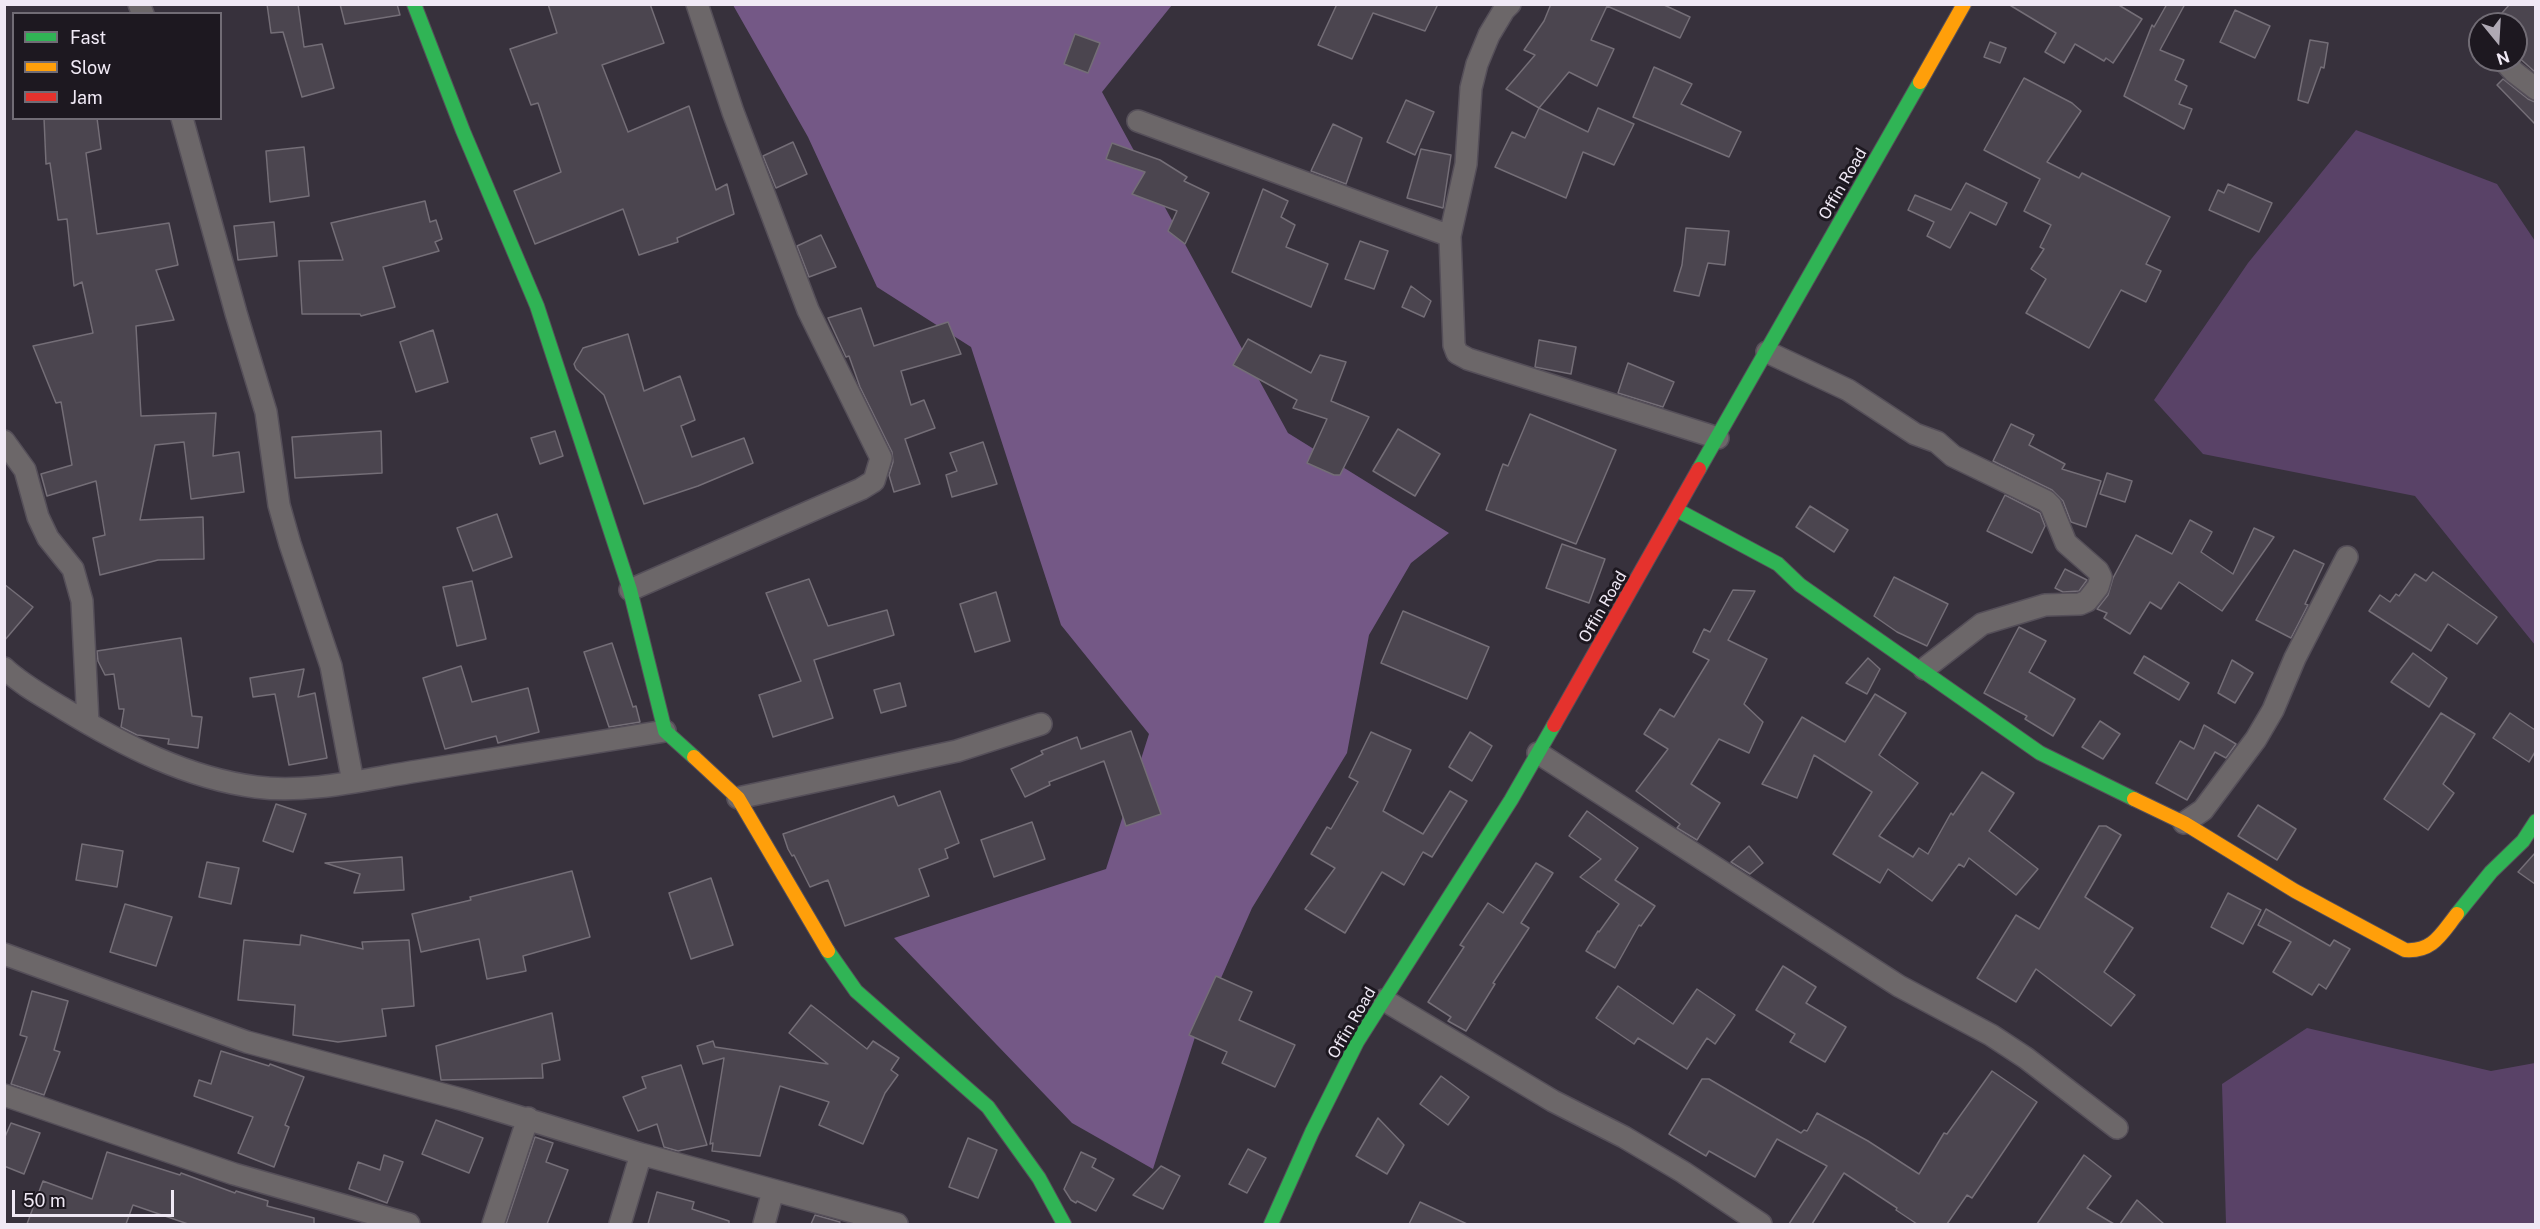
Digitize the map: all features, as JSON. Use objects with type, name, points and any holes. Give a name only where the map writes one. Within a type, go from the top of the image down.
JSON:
[{"type":"street","points":[[414,4],[463,131],[537,306],[630,590],[665,731],[738,798],[833,960],[856,991],[988,1107],[1039,1178],[1064,1224]]},
{"type":"street","points":[[630,590],[861,489],[874,481],[881,458],[808,310],[733,112],[697,4]]},
{"type":"street","points":[[1510,4],[1503,10],[1489,35],[1477,64],[1468,108],[1466,164],[1450,236],[1454,345],[1457,353],[1468,359],[1718,438]]},
{"type":"street","name":"Offin Road","points":[[1271,1224],[1312,1132],[1357,1042],[1464,876],[1538,753],[1964,4]]},
{"type":"street","points":[[2514,72],[2535,89]]},
{"type":"street","points":[[183,120],[236,313],[264,403],[279,505],[332,666],[353,782]]},
{"type":"street","points":[[1138,121],[1450,236]]},
{"type":"street","points":[[1767,352],[1848,390],[1915,434],[1937,442],[1953,456],[2046,501],[2051,506],[2066,543],[2098,571],[2101,577],[2098,587],[2087,601],[2080,604],[2045,605],[1982,624],[1924,669]]},
{"type":"street","points":[[4,441],[25,470],[38,517],[48,538],[73,569],[82,601],[88,723]]},
{"type":"street","points":[[1677,510],[1778,564],[1800,585],[1924,669],[2040,753],[2184,824],[2295,891],[2405,950],[2419,951],[2433,943],[2491,872],[2523,841],[2535,820]]},
{"type":"street","points":[[2184,824],[2203,810],[2256,739],[2273,711],[2295,658],[2347,557]]},
{"type":"street","points":[[4,668],[20,682],[88,723],[164,762],[211,778],[257,787],[296,789],[353,782],[665,731]]},
{"type":"street","points":[[738,798],[957,751],[1041,724]]},
{"type":"street","points":[[1538,753],[1899,986],[1991,1035],[2026,1058],[2117,1128]]},
{"type":"street","points":[[4,954],[247,1042],[528,1118],[641,1154],[897,1224]]},
{"type":"street","points":[[1384,1000],[1553,1101],[1624,1137],[1683,1172],[1761,1224]]},
{"type":"street","points":[[4,1095],[234,1174],[409,1224]]},
{"type":"street","points":[[493,1224],[528,1118]]},
{"type":"street","points":[[620,1224],[641,1154]]},
{"type":"street","points":[[764,1224],[773,1191]]},
{"type":"shaded area","points":[[733,5],[1172,5],[1102,92],[1288,433],[1449,533],[1411,563],[1369,635],[1347,753],[1252,908],[1195,1037],[1153,1169],[1072,1123],[894,938],[1106,869],[1149,734],[1061,625],[971,347],[877,287],[808,137]]},
{"type":"shaded area","points":[[2356,130],[2497,184],[2535,241],[2535,645],[2415,496],[2203,454],[2154,400],[2248,263]]},
{"type":"shaded area","points":[[2307,1028],[2491,1071],[2535,1063],[2535,1224],[2226,1224],[2222,1084]]},
{"type":"building","points":[[267,4],[298,4],[304,47],[322,44],[334,88],[302,97],[283,32],[271,33]]},
{"type":"building","points":[[340,4],[397,4],[400,15],[345,24]]},
{"type":"building","points":[[548,4],[650,4],[664,43],[602,65],[628,132],[689,106],[716,190],[727,184],[734,214],[677,238],[678,242],[639,255],[623,209],[535,244],[514,191],[561,172],[538,103],[531,105],[510,49],[557,33]]},
{"type":"building","points":[[1337,4],[1438,4],[1425,31],[1373,13],[1352,59],[1318,45]]},
{"type":"building","points":[[1551,4],[1662,4],[1690,17],[1680,38],[1607,6],[1591,40],[1614,49],[1597,86],[1569,72],[1539,108],[1506,89],[1535,55],[1524,50],[1544,21]]},
{"type":"building","points":[[2008,4],[2117,4],[2142,19],[2113,63],[2106,58],[2104,61],[2075,44],[2064,63],[2045,52],[2056,33]]},
{"type":"building","points":[[2167,4],[2185,4],[2160,50],[2184,60],[2175,80],[2187,86],[2179,104],[2192,109],[2184,129],[2124,96],[2152,25],[2154,27]]},
{"type":"building","points":[[2510,4],[2535,4],[2535,72],[2528,66],[2528,12],[2503,12]]},
{"type":"building","points":[[2235,10],[2270,26],[2255,58],[2220,42]]},
{"type":"building","points":[[1075,34],[1100,43],[1088,73],[1064,64]]},
{"type":"building","points":[[2310,40],[2328,43],[2324,68],[2321,67],[2308,103],[2298,100]]},
{"type":"building","points":[[1990,42],[2006,48],[2000,63],[1984,57]]},
{"type":"building","points":[[1654,67],[1692,84],[1681,104],[1741,132],[1729,157],[1633,117]]},
{"type":"building","points":[[2024,78],[2072,103],[2081,111],[2047,162],[2079,178],[2082,173],[2170,217],[2146,264],[2161,271],[2146,302],[2121,290],[2089,348],[2026,313],[2046,279],[2031,269],[2044,249],[2040,247],[2051,225],[2024,211],[2040,179],[1984,150]]},
{"type":"building","points":[[2503,79],[2535,102],[2535,124],[2497,85]]},
{"type":"building","points":[[1406,100],[1434,112],[1415,155],[1387,142]]},
{"type":"building","points":[[1539,108],[1588,132],[1598,108],[1634,124],[1614,165],[1583,152],[1566,198],[1495,167],[1512,132],[1525,138]]},
{"type":"building","points":[[44,120],[97,120],[101,149],[86,153],[97,234],[169,223],[178,265],[156,270],[174,320],[136,326],[141,416],[216,413],[213,456],[239,452],[244,492],[191,499],[184,442],[155,445],[140,520],[203,517],[204,559],[158,560],[100,575],[93,538],[105,535],[96,481],[47,496],[41,474],[72,465],[61,402],[56,403],[33,346],[93,333],[82,282],[74,286],[67,219],[58,220],[50,163],[46,164]]},
{"type":"building","points":[[1333,124],[1362,138],[1346,184],[1311,171]]},
{"type":"building","points":[[793,142],[807,174],[776,188],[763,156]]},
{"type":"building","points":[[1112,143],[1160,160],[1187,177],[1184,181],[1209,193],[1185,244],[1168,231],[1177,211],[1132,194],[1145,172],[1106,159]]},
{"type":"building","points":[[304,147],[309,196],[270,202],[266,151]]},
{"type":"building","points":[[1421,149],[1451,155],[1443,208],[1407,198]]},
{"type":"building","points":[[1966,183],[2007,203],[1996,225],[1970,212],[1950,248],[1927,236],[1934,222],[1908,210],[1915,195],[1951,210]]},
{"type":"building","points":[[2228,184],[2272,203],[2259,232],[2209,210],[2218,190],[2224,193]]},
{"type":"building","points":[[1263,189],[1288,201],[1281,217],[1295,225],[1286,247],[1328,264],[1311,307],[1232,272]]},
{"type":"building","points":[[425,201],[430,222],[436,220],[442,239],[435,242],[439,251],[383,267],[395,307],[361,316],[360,314],[302,314],[299,261],[343,260],[331,223]]},
{"type":"building","points":[[274,222],[277,256],[238,260],[234,226]]},
{"type":"building","points":[[1686,228],[1729,231],[1725,265],[1708,263],[1699,296],[1674,291],[1682,265]]},
{"type":"building","points":[[821,235],[836,267],[809,277],[797,246]]},
{"type":"building","points":[[1360,241],[1388,251],[1374,289],[1345,279]]},
{"type":"building","points":[[1411,286],[1431,301],[1424,317],[1402,307]]},
{"type":"building","points":[[861,308],[874,346],[948,322],[961,354],[901,371],[911,405],[924,400],[935,428],[905,439],[920,484],[894,492],[889,475],[893,462],[892,452],[860,387],[849,356],[846,357],[828,318]]},
{"type":"building","points":[[433,330],[448,382],[416,392],[400,342]]},
{"type":"building","points":[[628,334],[644,391],[680,376],[695,420],[681,426],[692,457],[744,438],[753,463],[698,486],[644,504],[604,395],[576,369],[574,364],[583,348]]},
{"type":"building","points":[[1248,339],[1311,373],[1320,355],[1346,362],[1331,401],[1369,417],[1340,475],[1334,475],[1307,463],[1327,419],[1293,408],[1297,400],[1233,365]]},
{"type":"building","points":[[1539,340],[1576,347],[1571,374],[1535,367]]},
{"type":"building","points":[[1628,363],[1674,382],[1663,407],[1618,393]]},
{"type":"building","points":[[1530,414],[1616,450],[1576,544],[1486,510],[1503,464],[1508,466]]},
{"type":"building","points":[[2011,424],[2034,435],[2029,445],[2065,464],[2062,469],[2101,481],[2086,527],[2071,522],[2063,501],[2052,490],[1993,461]]},
{"type":"building","points":[[1398,429],[1440,454],[1415,496],[1373,471]]},
{"type":"building","points":[[381,431],[382,473],[295,478],[292,437]]},
{"type":"building","points":[[555,431],[563,456],[540,464],[531,438]]},
{"type":"building","points":[[983,442],[997,484],[952,497],[946,475],[957,471],[950,453]]},
{"type":"building","points":[[2107,473],[2132,481],[2125,502],[2100,494]]},
{"type":"building","points":[[2005,495],[2040,513],[2045,526],[2032,553],[1987,531]]},
{"type":"building","points":[[1810,506],[1848,530],[1834,552],[1796,527]]},
{"type":"building","points":[[497,514],[512,557],[473,571],[457,528]]},
{"type":"building","points":[[2190,520],[2212,532],[2201,552],[2233,574],[2254,528],[2274,537],[2222,611],[2179,582],[2161,609],[2150,602],[2130,634],[2104,618],[2107,613],[2097,609],[2108,595],[2113,578],[2136,535],[2172,554]]},
{"type":"building","points":[[1562,544],[1605,559],[1589,603],[1546,588]]},
{"type":"building","points":[[2294,550],[2324,564],[2305,604],[2308,605],[2291,638],[2256,620]]},
{"type":"building","points":[[2065,569],[2087,580],[2079,591],[2063,592],[2055,588]]},
{"type":"building","points":[[2433,572],[2497,617],[2477,644],[2448,624],[2431,651],[2369,611],[2380,595],[2390,602],[2396,594],[2399,596],[2415,574],[2426,581]]},
{"type":"building","points":[[1894,577],[1948,604],[1927,646],[1897,632],[1874,616]]},
{"type":"building","points":[[809,579],[828,626],[887,610],[894,635],[814,660],[833,718],[773,737],[759,695],[801,681],[766,593]]},
{"type":"building","points":[[472,581],[486,639],[457,646],[443,587]]},
{"type":"building","points":[[4,584],[33,607],[4,641]]},
{"type":"building","points":[[1733,590],[1755,591],[1728,640],[1767,659],[1744,704],[1763,722],[1749,753],[1719,739],[1691,784],[1720,803],[1697,840],[1677,828],[1680,824],[1636,791],[1668,749],[1644,734],[1660,709],[1674,717],[1709,660],[1693,652],[1704,629],[1710,632]]},
{"type":"building","points":[[996,592],[1010,641],[975,652],[960,604]]},
{"type":"building","points":[[1403,611],[1489,647],[1467,699],[1381,663]]},
{"type":"building","points":[[2019,627],[2046,641],[2029,672],[2075,699],[2053,736],[2025,719],[2027,716],[1984,693]]},
{"type":"building","points":[[181,638],[192,716],[202,717],[198,748],[168,744],[169,739],[137,735],[121,727],[124,709],[119,709],[114,674],[105,675],[98,661],[97,651]]},
{"type":"building","points":[[612,643],[640,722],[609,727],[584,652]]},
{"type":"building","points":[[2413,653],[2447,678],[2429,707],[2391,682]]},
{"type":"building","points":[[2144,656],[2189,683],[2179,700],[2134,673]]},
{"type":"building","points":[[1868,658],[1880,669],[1867,694],[1846,683]]},
{"type":"building","points":[[2232,660],[2253,673],[2235,703],[2218,693]]},
{"type":"building","points":[[461,666],[472,702],[528,688],[539,732],[498,743],[496,736],[445,749],[423,678]]},
{"type":"building","points":[[304,669],[298,697],[315,693],[327,758],[289,765],[275,694],[253,697],[250,678]]},
{"type":"building","points":[[900,683],[906,706],[881,713],[874,690]]},
{"type":"building","points":[[1875,694],[1906,713],[1879,755],[1918,783],[1879,836],[1913,857],[1919,848],[1928,854],[1951,813],[1953,815],[1982,772],[2014,793],[1989,831],[2038,869],[2016,895],[1969,858],[1964,867],[1959,864],[1932,901],[1888,869],[1880,883],[1833,854],[1872,792],[1814,755],[1797,798],[1762,784],[1802,717],[1845,742]]},
{"type":"building","points":[[2441,713],[2475,734],[2443,784],[2454,793],[2428,830],[2384,799]]},
{"type":"building","points":[[2510,713],[2535,730],[2535,752],[2529,762],[2493,738]]},
{"type":"building","points":[[2100,721],[2120,734],[2103,759],[2082,747]]},
{"type":"building","points":[[2204,725],[2236,744],[2226,758],[2215,752],[2187,800],[2156,783],[2180,741],[2194,749]]},
{"type":"building","points":[[1131,731],[1161,814],[1126,826],[1104,761],[1049,782],[1050,785],[1025,797],[1011,769],[1043,754],[1041,751],[1077,737],[1081,749]]},
{"type":"building","points":[[1371,732],[1411,750],[1383,811],[1423,834],[1450,791],[1467,801],[1432,857],[1423,852],[1404,885],[1382,872],[1345,933],[1305,909],[1335,868],[1311,854],[1327,827],[1331,829],[1358,782],[1349,777]]},
{"type":"building","points":[[1470,732],[1492,746],[1472,781],[1449,767]]},
{"type":"building","points":[[940,791],[959,843],[945,849],[948,858],[919,869],[929,896],[845,926],[828,880],[810,887],[794,855],[792,856],[788,849],[783,834],[894,796],[898,806]]},
{"type":"building","points":[[276,804],[306,814],[293,852],[263,841]]},
{"type":"building","points":[[2258,805],[2296,829],[2277,860],[2238,836]]},
{"type":"building","points":[[1587,811],[1638,848],[1615,880],[1655,906],[1641,926],[1639,925],[1615,968],[1586,951],[1619,904],[1580,877],[1601,859],[1569,836]]},
{"type":"building","points":[[1032,822],[1045,859],[994,877],[981,840]]},
{"type":"building","points":[[2099,826],[2106,826],[2121,835],[2085,897],[2133,928],[2104,972],[2135,995],[2111,1026],[2036,969],[2016,1002],[1977,978],[2016,915],[2039,929]]},
{"type":"building","points":[[82,844],[123,851],[117,887],[76,880]]},
{"type":"building","points":[[1749,846],[1763,863],[1750,874],[1731,862]]},
{"type":"building","points":[[2535,853],[2535,884],[2518,872]]},
{"type":"building","points":[[402,857],[404,890],[354,893],[360,874],[325,863]]},
{"type":"building","points":[[207,862],[239,868],[231,904],[199,897]]},
{"type":"building","points":[[1536,863],[1553,873],[1521,923],[1529,928],[1493,983],[1495,984],[1466,1031],[1448,1021],[1451,1017],[1428,1002],[1464,947],[1460,945],[1488,903],[1503,913]]},
{"type":"building","points":[[572,871],[590,937],[523,956],[526,971],[487,979],[479,939],[421,952],[412,914]]},
{"type":"building","points":[[711,878],[733,945],[691,959],[669,893]]},
{"type":"building","points":[[2228,893],[2261,910],[2243,944],[2211,927]]},
{"type":"building","points":[[125,904],[172,917],[156,966],[110,952]]},
{"type":"building","points":[[2266,909],[2330,946],[2334,940],[2350,949],[2326,989],[2319,984],[2312,995],[2273,972],[2291,942],[2258,925]]},
{"type":"building","points":[[301,935],[363,949],[362,942],[409,940],[414,1006],[382,1009],[386,1036],[338,1042],[293,1035],[295,1005],[238,1000],[244,940],[300,945]]},
{"type":"building","points":[[1783,966],[1816,987],[1806,1003],[1846,1027],[1825,1062],[1790,1042],[1795,1034],[1756,1010]]},
{"type":"building","points":[[1216,976],[1252,992],[1239,1020],[1295,1045],[1275,1087],[1222,1063],[1227,1052],[1189,1035]]},
{"type":"building","points":[[1618,986],[1673,1024],[1697,989],[1735,1015],[1715,1044],[1707,1038],[1687,1069],[1638,1038],[1634,1044],[1596,1018]]},
{"type":"building","points":[[32,991],[68,1001],[54,1050],[60,1052],[44,1095],[11,1084],[27,1037],[20,1035]]},
{"type":"building","points":[[811,1005],[867,1049],[873,1041],[899,1058],[891,1070],[898,1075],[885,1093],[863,1144],[819,1125],[829,1102],[780,1086],[760,1156],[712,1151],[713,1143],[710,1144],[724,1058],[703,1064],[697,1046],[713,1041],[715,1047],[828,1064],[789,1033]]},
{"type":"building","points":[[552,1013],[560,1060],[542,1064],[543,1078],[441,1080],[436,1046]]},
{"type":"building","points":[[221,1051],[269,1066],[270,1064],[304,1077],[285,1125],[289,1127],[274,1167],[238,1153],[253,1117],[194,1096],[199,1080],[211,1084]]},
{"type":"building","points":[[681,1065],[707,1145],[678,1151],[664,1147],[657,1124],[638,1131],[623,1097],[646,1088],[642,1077]]},
{"type":"building","points":[[1992,1071],[2037,1102],[1972,1198],[1967,1195],[1947,1224],[1917,1224],[1844,1173],[1812,1224],[1789,1224],[1827,1166],[1777,1139],[1755,1177],[1709,1151],[1706,1156],[1669,1134],[1702,1079],[1709,1079],[1801,1133],[1804,1130],[1807,1131],[1817,1113],[1868,1141],[1919,1174],[1944,1133],[1947,1134]]},
{"type":"building","points":[[1441,1076],[1469,1097],[1448,1125],[1420,1104]]},
{"type":"building","points":[[1378,1118],[1404,1145],[1387,1174],[1356,1156]]},
{"type":"building","points":[[436,1120],[483,1138],[469,1173],[422,1154]]},
{"type":"building","points":[[11,1123],[40,1133],[24,1174],[4,1166],[4,1139]]},
{"type":"building","points":[[535,1137],[553,1143],[546,1162],[568,1170],[547,1224],[506,1224]]},
{"type":"building","points":[[968,1138],[997,1150],[978,1198],[949,1187]]},
{"type":"building","points":[[1248,1149],[1266,1158],[1247,1193],[1229,1184]]},
{"type":"building","points":[[107,1152],[180,1175],[181,1173],[235,1193],[236,1191],[268,1201],[267,1206],[314,1218],[314,1224],[188,1224],[133,1205],[126,1224],[27,1224],[43,1181],[92,1199]]},
{"type":"building","points":[[1081,1152],[1096,1159],[1092,1167],[1114,1179],[1096,1211],[1071,1200],[1064,1189]]},
{"type":"building","points":[[384,1155],[403,1162],[387,1203],[349,1189],[358,1162],[380,1170]]},
{"type":"building","points":[[2084,1155],[2111,1176],[2087,1208],[2114,1224],[2037,1224]]},
{"type":"building","points":[[1161,1166],[1180,1176],[1163,1209],[1133,1195]]},
{"type":"building","points":[[657,1192],[694,1202],[692,1209],[729,1221],[729,1224],[648,1224]]},
{"type":"building","points":[[2137,1200],[2164,1224],[2120,1224]]},
{"type":"building","points":[[1420,1202],[1467,1224],[1409,1224]]},
{"type":"building","points":[[815,1215],[840,1222],[839,1224],[811,1224]]},
{"type":"traffic: fast","points":[[414,4],[463,131],[537,306],[630,590],[665,731],[694,757]]},
{"type":"traffic: fast","points":[[1699,469],[1920,82]]},
{"type":"traffic: fast","points":[[1677,510],[1778,564],[1800,585],[2040,753],[2134,799]]},
{"type":"traffic: fast","points":[[1271,1224],[1312,1132],[1357,1042],[1511,800],[1554,725]]},
{"type":"traffic: fast","points":[[2457,914],[2491,872],[2523,841],[2536,821]]},
{"type":"traffic: fast","points":[[828,951],[856,991],[988,1107],[1039,1178],[1064,1224]]},
{"type":"traffic: slow","points":[[1920,82],[1964,4]]},
{"type":"traffic: slow","points":[[694,757],[738,798],[828,951]]},
{"type":"traffic: slow","points":[[2134,799],[2184,823],[2295,891],[2405,950],[2415,950],[2430,945],[2457,914]]},
{"type":"traffic: jam","points":[[1554,725],[1699,469]]}]
